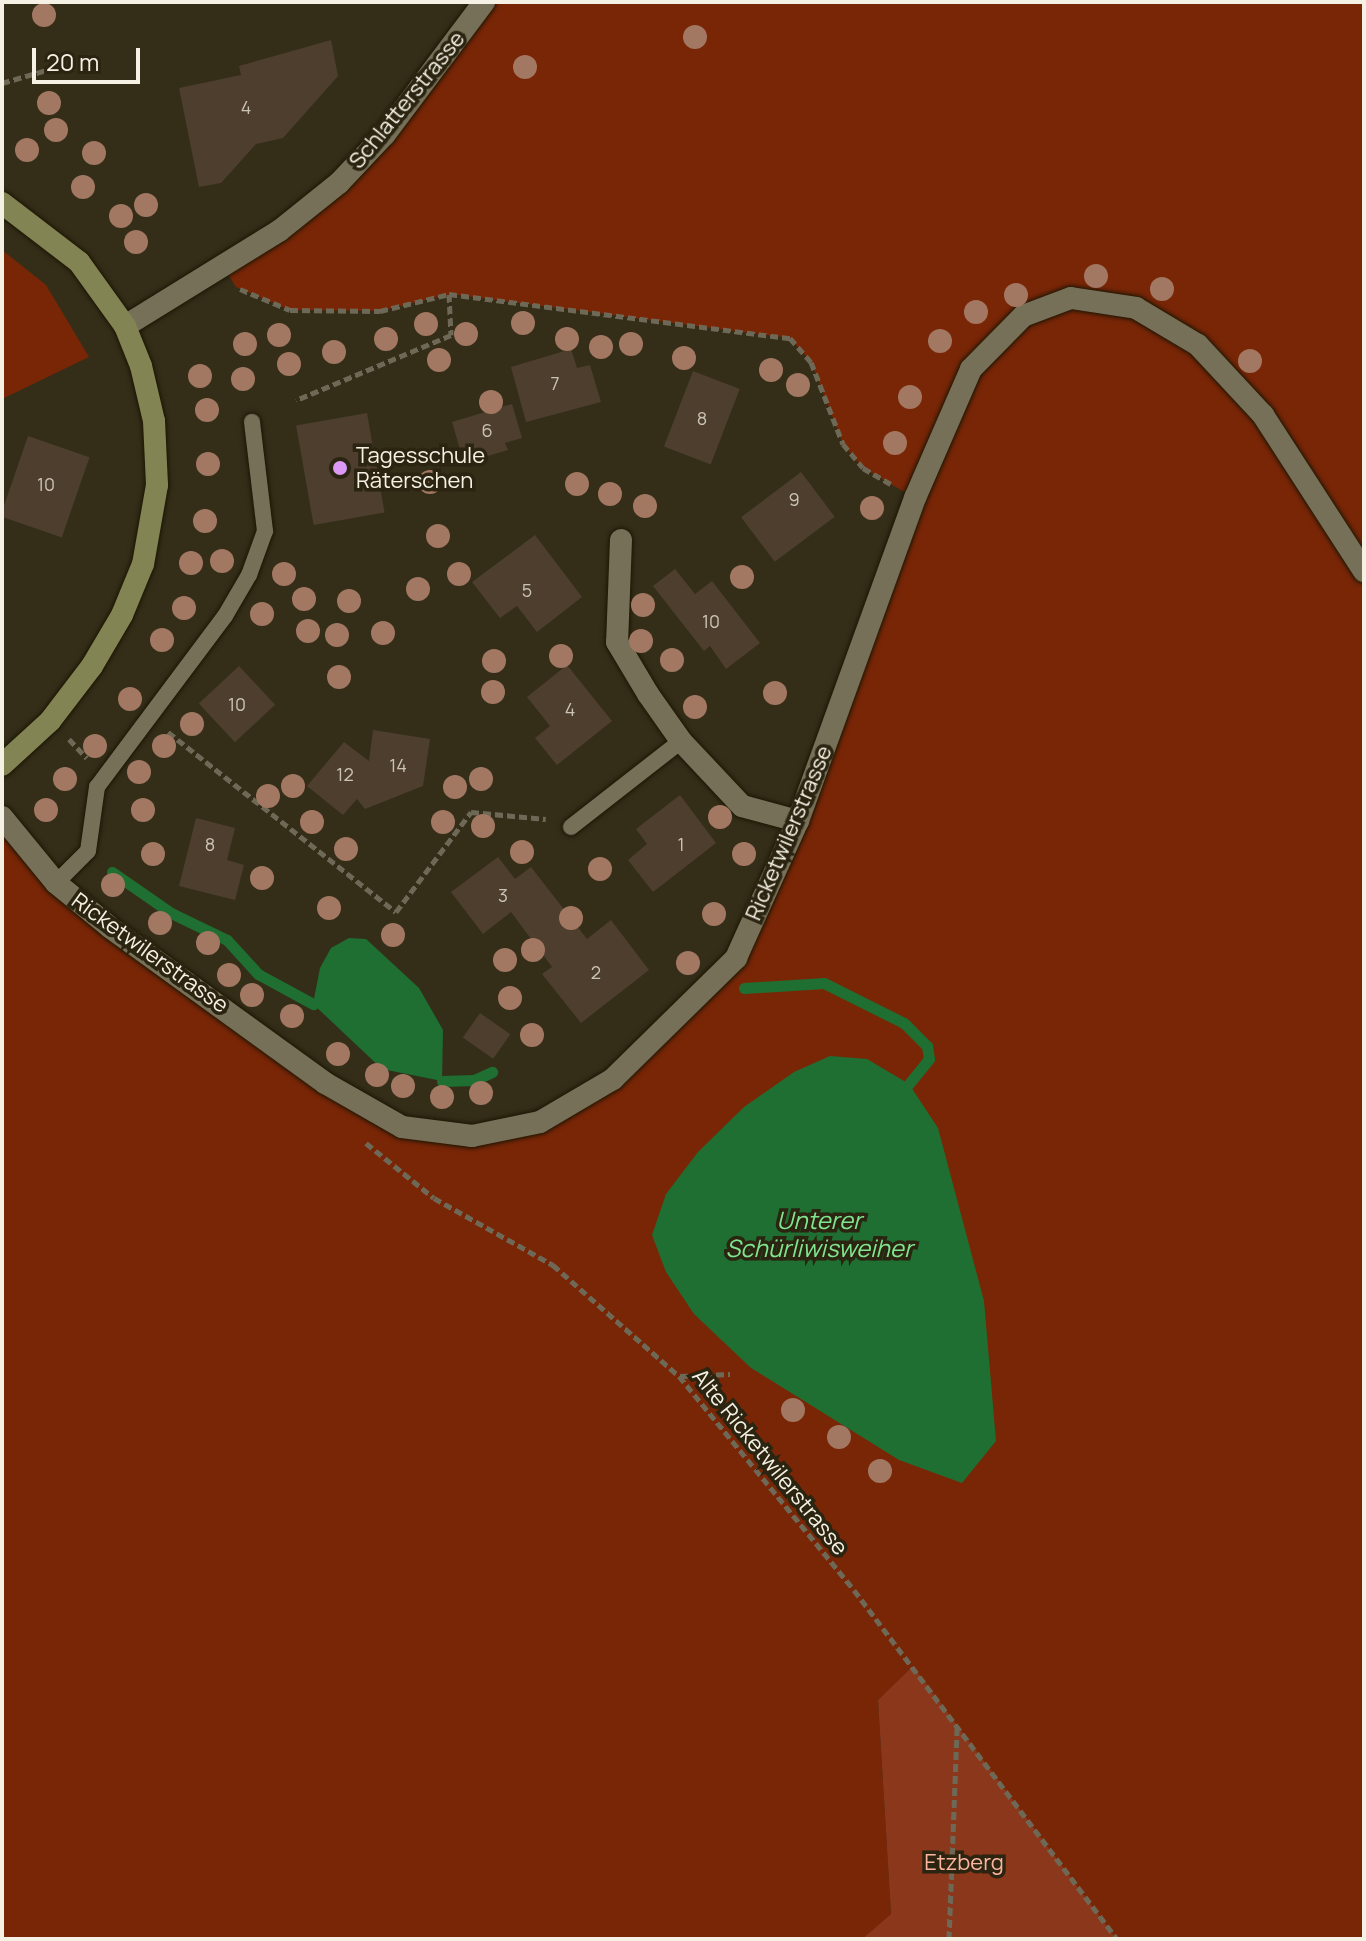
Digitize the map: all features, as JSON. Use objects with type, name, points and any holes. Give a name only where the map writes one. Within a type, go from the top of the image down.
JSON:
[{"type":"main road","points":[[2,765],[50,721],[92,666],[143,564],[157,485],[154,421],[125,326],[79,262],[10,208]]},
{"type":"street","name":"Schlatterstrasse","points":[[125,326],[279,231],[339,183],[385,134],[484,2]]},
{"type":"street","name":"Ricketwilerstrasse","points":[[2,817],[56,883],[325,1083],[402,1127],[472,1136],[540,1122],[613,1079],[676,1021],[736,958],[798,821],[915,498],[971,369],[1023,316],[1071,298],[1136,308],[1198,345],[1263,415],[1364,571]]},
{"type":"street","points":[[621,540],[617,642],[681,741],[742,806],[798,821]]},
{"type":"lane","points":[[56,883],[88,851],[97,787],[225,616],[265,531],[252,422]]},
{"type":"lane","points":[[571,827],[681,741]]},
{"type":"path","points":[[2,83],[47,70]]},
{"type":"path","points":[[234,283],[290,310],[380,311],[449,294],[790,338],[811,362],[843,444],[863,468],[915,498]]},
{"type":"path","points":[[296,400],[451,335],[449,294]]},
{"type":"path","points":[[149,717],[396,912],[471,812],[536,816],[571,827]]},
{"type":"path","name":"Alte Ricketwilerstrasse","points":[[355,1134],[434,1198],[553,1265],[679,1376],[739,1443],[1117,1939]]},
{"type":"path","points":[[679,1376],[730,1374]]},
{"type":"path","points":[[949,1939],[957,1727]]},
{"type":"shaded area","points":[[484,2],[1364,2],[1364,1939],[1114,1939],[913,1666],[878,1700],[891,1914],[862,1939],[2,1939],[2,817],[56,883],[402,1127],[472,1136],[540,1122],[613,1079],[736,958],[915,498],[863,468],[843,444],[811,362],[790,338],[450,294],[380,311],[290,310],[236,287],[223,266],[339,183]]},
{"type":"shaded area","points":[[2,250],[46,285],[89,357],[2,399]]},
{"type":"green space","name":"Etzberg","points":[[913,1666],[1114,1939],[862,1939],[891,1914],[878,1700]]},
{"type":"water","points":[[349,938],[366,939],[419,988],[443,1030],[442,1081],[382,1069],[313,1004],[320,968],[331,948]]},
{"type":"water","name":"Unterer Schürliwisweiher","points":[[830,1056],[867,1059],[909,1084],[938,1128],[984,1301],[996,1441],[962,1483],[899,1460],[751,1368],[694,1314],[666,1272],[652,1235],[666,1194],[698,1152],[744,1107],[794,1072]]},
{"type":"building","points":[[331,40],[338,76],[283,138],[256,144],[221,183],[199,187],[179,88],[241,75],[239,66]]},
{"type":"building","points":[[571,349],[577,368],[590,365],[601,402],[526,422],[511,367]]},
{"type":"building","points":[[693,371],[740,389],[711,465],[664,447]]},
{"type":"building","points":[[512,404],[522,438],[505,443],[508,450],[464,463],[452,422]]},
{"type":"building","name":"Tagesschule Räterschen","points":[[367,413],[385,512],[314,525],[296,426]]},
{"type":"building","points":[[28,436],[89,457],[62,538],[2,517]]},
{"type":"building","points":[[801,472],[835,517],[775,562],[741,517]]},
{"type":"building","points":[[535,535],[582,597],[537,632],[517,606],[500,618],[472,582]]},
{"type":"building","points":[[675,569],[695,594],[712,581],[760,643],[726,669],[710,646],[704,651],[653,586]]},
{"type":"building","points":[[567,665],[612,721],[557,765],[535,738],[550,726],[527,697]]},
{"type":"building","points":[[239,666],[275,705],[235,742],[199,704]]},
{"type":"building","points":[[373,730],[430,739],[423,786],[365,809],[357,799],[343,815],[307,786],[344,742],[369,761]]},
{"type":"building","points":[[680,795],[716,843],[653,892],[628,860],[647,844],[636,829]]},
{"type":"building","points":[[196,818],[235,828],[227,860],[244,865],[235,900],[179,886]]},
{"type":"building","points":[[498,857],[515,879],[531,867],[587,939],[611,920],[649,970],[581,1023],[542,974],[552,967],[511,912],[483,934],[451,892]]},
{"type":"building","points":[[480,1013],[510,1034],[493,1059],[463,1038]]},
{"type":"waterway","points":[[112,872],[171,913],[227,940],[258,974],[313,1004]]},
{"type":"waterway","points":[[744,988],[824,983],[904,1023],[927,1046],[929,1059],[909,1084]]},
{"type":"waterway","points":[[442,1081],[474,1080],[492,1072]]},
{"type":"place","name":"Tagesschule Räterschen","points":[[340,468]]}]
